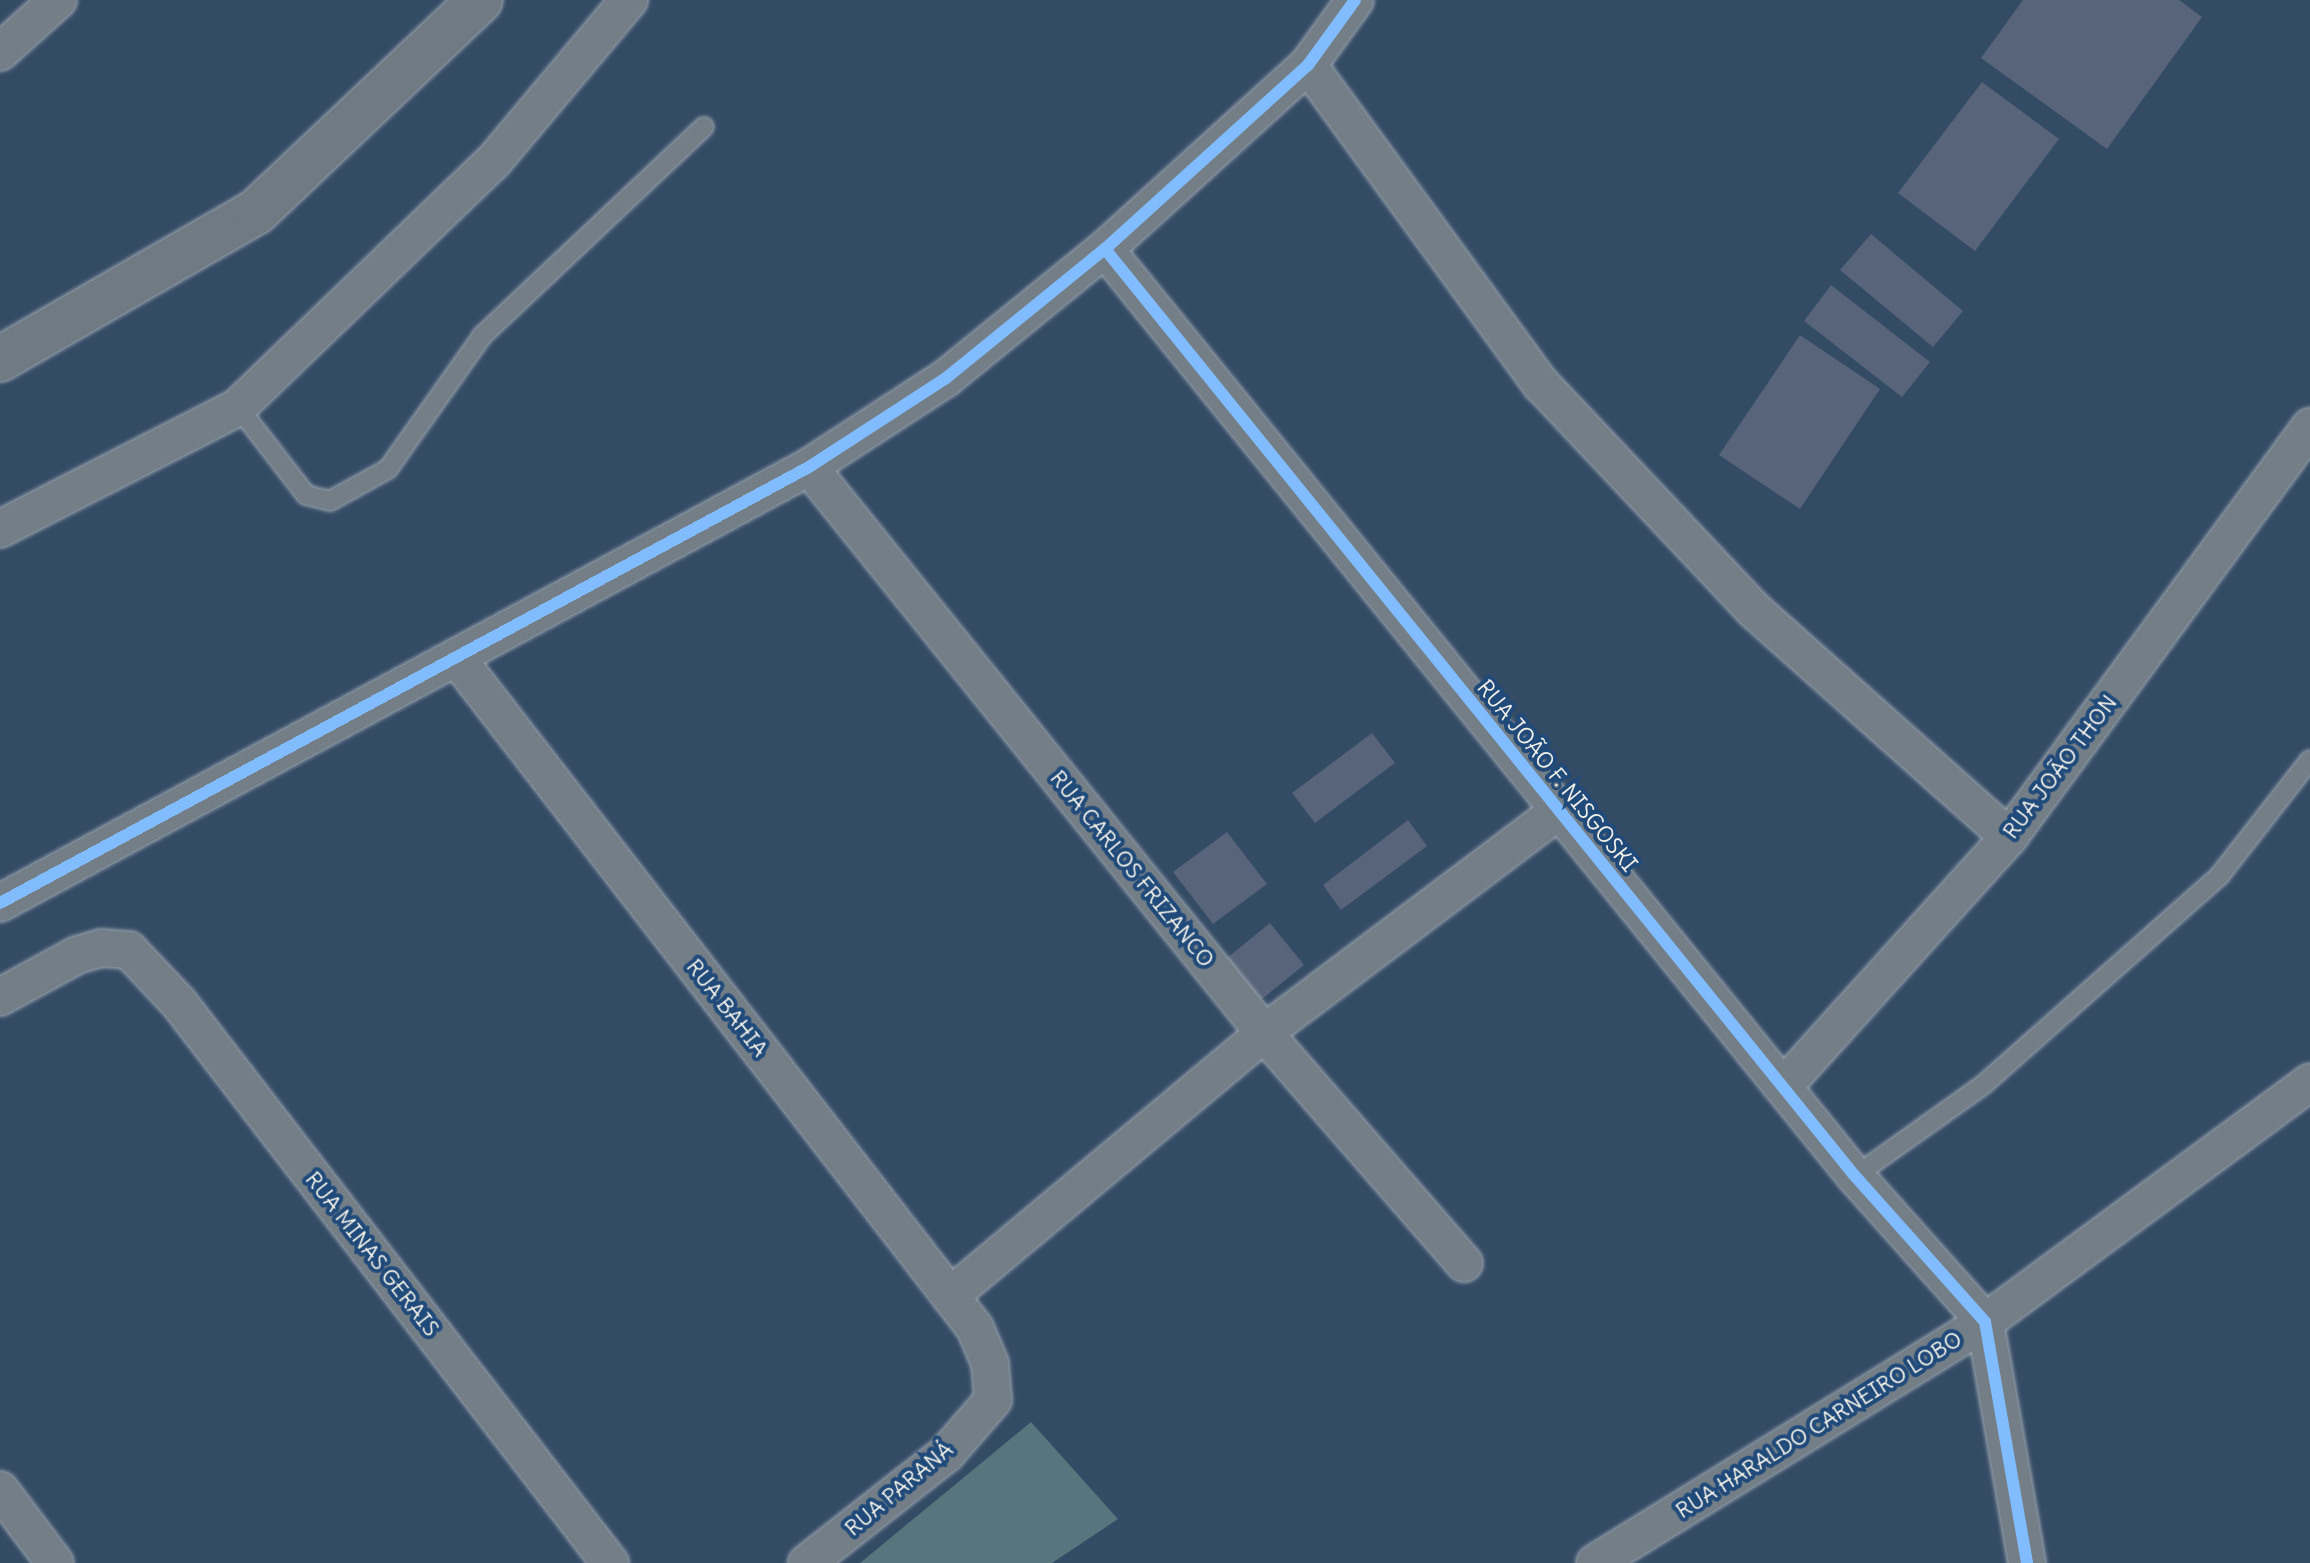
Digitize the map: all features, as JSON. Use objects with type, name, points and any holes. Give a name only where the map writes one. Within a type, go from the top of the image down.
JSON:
[{"type":"highway","points":[[0,359],[256,212],[480,0]]},
{"type":"street","points":[[0,52],[58,0]]},
{"type":"street","points":[[0,529],[238,407],[493,162],[629,0]]},
{"type":"street","points":[[0,903],[809,467],[946,378],[1105,249],[1308,65],[1355,0]]},
{"type":"street","points":[[1308,65],[1541,384],[1754,610],[2009,837]]},
{"type":"street","name":"RUA JOÃO F. NISGOSKI","points":[[1105,249],[1855,1176],[1985,1322]]},
{"type":"street","name":"RUA JOÃO THON","points":[[1783,1087],[2009,837],[2310,427]]},
{"type":"street","name":"RUA CARLOS FRIZANCO","points":[[809,467],[1264,1033],[1464,1263]]},
{"type":"street","name":"RUA BAHIA","points":[[456,657],[975,1328],[990,1364]]},
{"type":"street","points":[[950,1296],[1264,1033],[1559,811]]},
{"type":"street","name":"RUA MINAS GERAIS","points":[[0,997],[77,955],[101,948],[129,950],[179,1003],[610,1563]]},
{"type":"street","name":"RUA HARALDO CARNEIRO LOBO","points":[[1595,1563],[1985,1322],[2302,1104]]},
{"type":"street","points":[[1985,1322],[2027,1563]]},
{"type":"street","name":"RUA PARANÁ","points":[[807,1563],[946,1454],[993,1400],[990,1364]]},
{"type":"street","points":[[0,1490],[55,1563]]},
{"type":"lane","points":[[238,407],[306,495],[330,501],[388,469],[482,336],[704,127]]},
{"type":"lane","points":[[1855,1176],[1983,1085],[2220,875],[2310,760]]},
{"type":"green space","points":[[1031,1422],[1118,1519],[1052,1563],[860,1563]]},
{"type":"building","points":[[2023,0],[2179,0],[2202,17],[2107,149],[1981,58]]},
{"type":"building","points":[[1982,82],[2059,139],[1975,251],[1898,193]]},
{"type":"building","points":[[1871,234],[1963,311],[1933,347],[1840,270]]},
{"type":"building","points":[[1831,285],[1930,362],[1902,397],[1804,321]]},
{"type":"building","points":[[1800,335],[1880,389],[1800,509],[1719,455]]},
{"type":"building","points":[[1372,733],[1395,763],[1315,823],[1292,793]]},
{"type":"building","points":[[1408,820],[1427,846],[1341,910],[1323,885]]},
{"type":"building","points":[[1227,832],[1267,884],[1213,924],[1173,872]]},
{"type":"building","points":[[1270,923],[1304,965],[1251,1008],[1217,966]]},
{"type":"cycle path","points":[[0,903],[809,467],[946,378],[1105,249],[1308,65],[1355,0]]},
{"type":"cycle path","points":[[1105,249],[1855,1176],[1985,1322],[2027,1563]]}]
